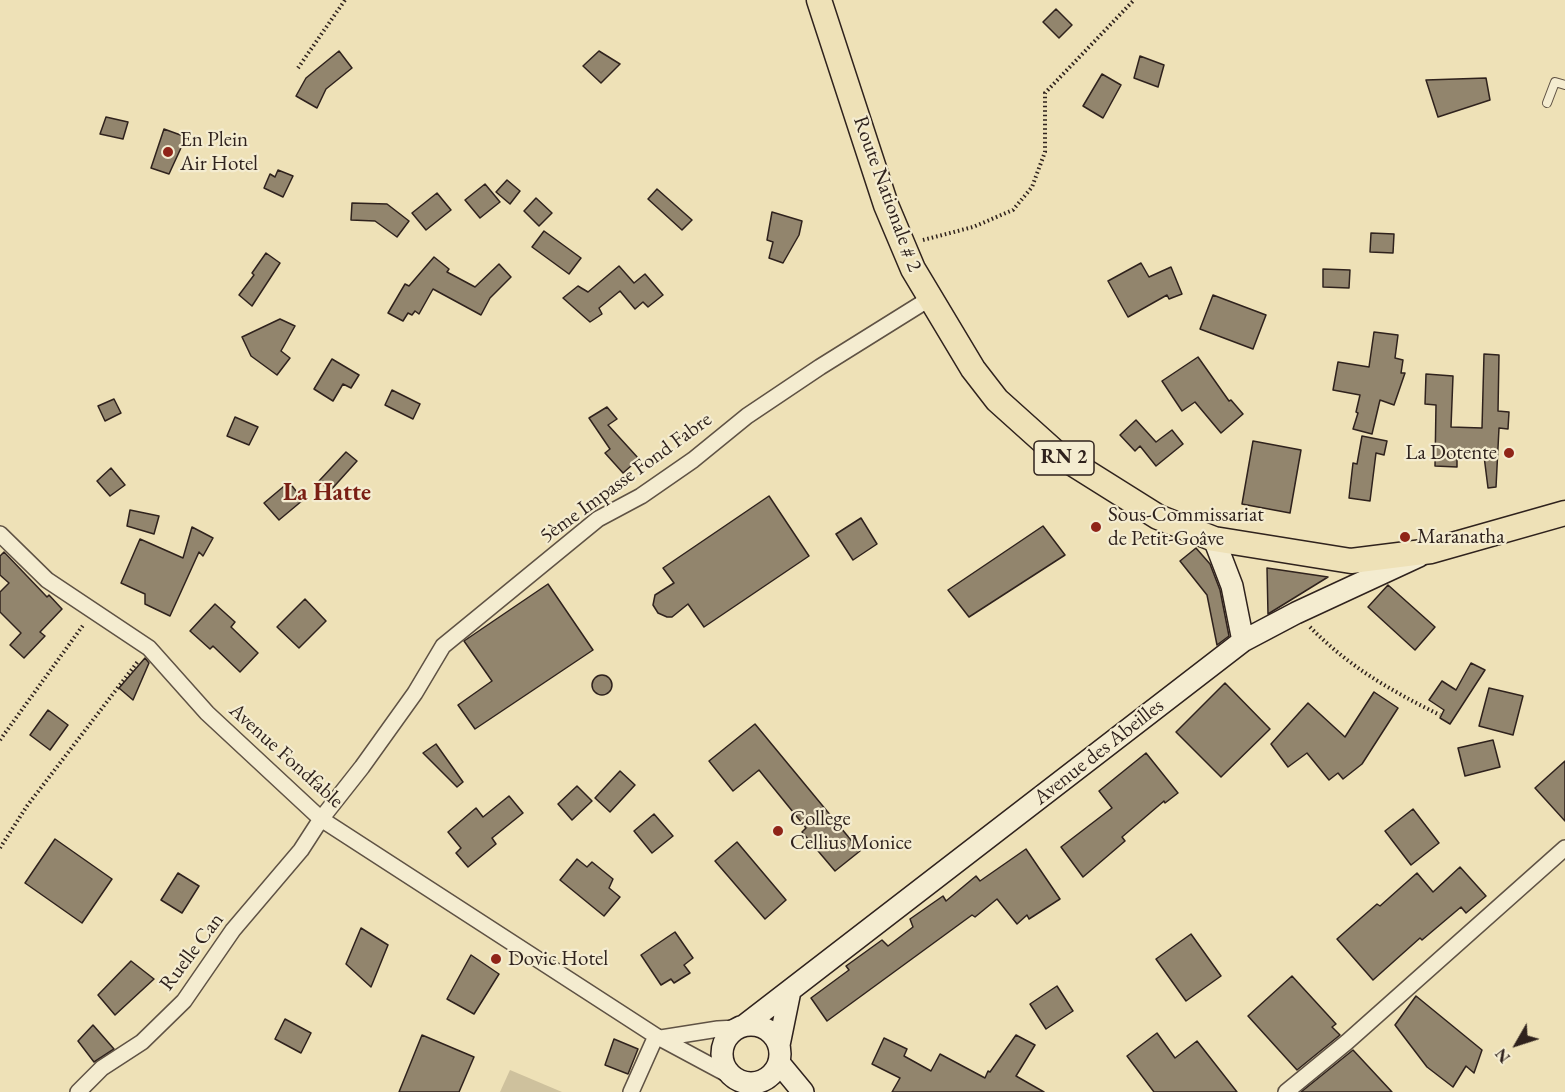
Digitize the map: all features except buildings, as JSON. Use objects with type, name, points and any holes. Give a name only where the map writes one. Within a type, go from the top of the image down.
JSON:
[{"type":"main road","name":"Route Nationale # 2","points":[[819,0],[886,205],[902,246],[929,299],[973,369],[996,400],[1056,453],[1158,517],[1214,538],[1351,561],[1431,551],[1565,513]]},
{"type":"street","name":"5ème Impasse Fond Fabre","points":[[321,819],[415,693],[443,646],[598,519],[641,496],[693,460],[747,416],[929,299]]},
{"type":"street","name":"Avenue Fondfable","points":[[0,534],[47,580],[148,648],[207,713],[321,819],[659,1037],[741,1081]]},
{"type":"street","points":[[1214,538],[1232,586],[1243,642]]},
{"type":"street","name":"Avenue des Abeilles","points":[[741,1027],[1243,642],[1296,613],[1431,551]]},
{"type":"street","name":"Ruelle Can","points":[[78,1092],[102,1068],[142,1042],[184,1001],[233,930],[301,850],[321,819]]},
{"type":"street","points":[[1286,1092],[1347,1042],[1565,848]]},
{"type":"street","points":[[741,1081],[753,1083],[769,1077],[779,1054],[790,991]]},
{"type":"street","points":[[631,1092],[659,1037],[755,1025],[764,1028],[776,1038],[779,1054],[803,1092]]},
{"type":"street","points":[[741,1027],[729,1035],[724,1043],[722,1053],[726,1069],[741,1081],[768,1092]]},
{"type":"lane","points":[[1547,103],[1556,81],[1565,85]]},
{"type":"path","points":[[298,68],[345,0]]},
{"type":"path","points":[[902,246],[973,227],[1013,210],[1032,187],[1045,152],[1045,93],[1134,0]]},
{"type":"path","points":[[0,740],[93,611]]},
{"type":"path","points":[[1296,613],[1329,647],[1388,689],[1440,715]]},
{"type":"path","points":[[0,848],[27,806],[148,648]]},
{"type":"shaded area","points":[[510,1070],[562,1092],[500,1092]]},
{"type":"place","name":"En Plein Air Hotel","points":[[168,152]]},
{"type":"place","name":"La Dotente","points":[[1509,453]]},
{"type":"place","name":"Sous-Commissariat de Petit-Goâve","points":[[1096,527]]},
{"type":"place","name":"Maranatha","points":[[1405,537]]},
{"type":"place","name":"College Cellius Monice","points":[[778,831]]},
{"type":"place","name":"Dovic Hotel","points":[[496,959]]},
{"type":"district","name":"La Hatte","points":[[327,493]]}]
